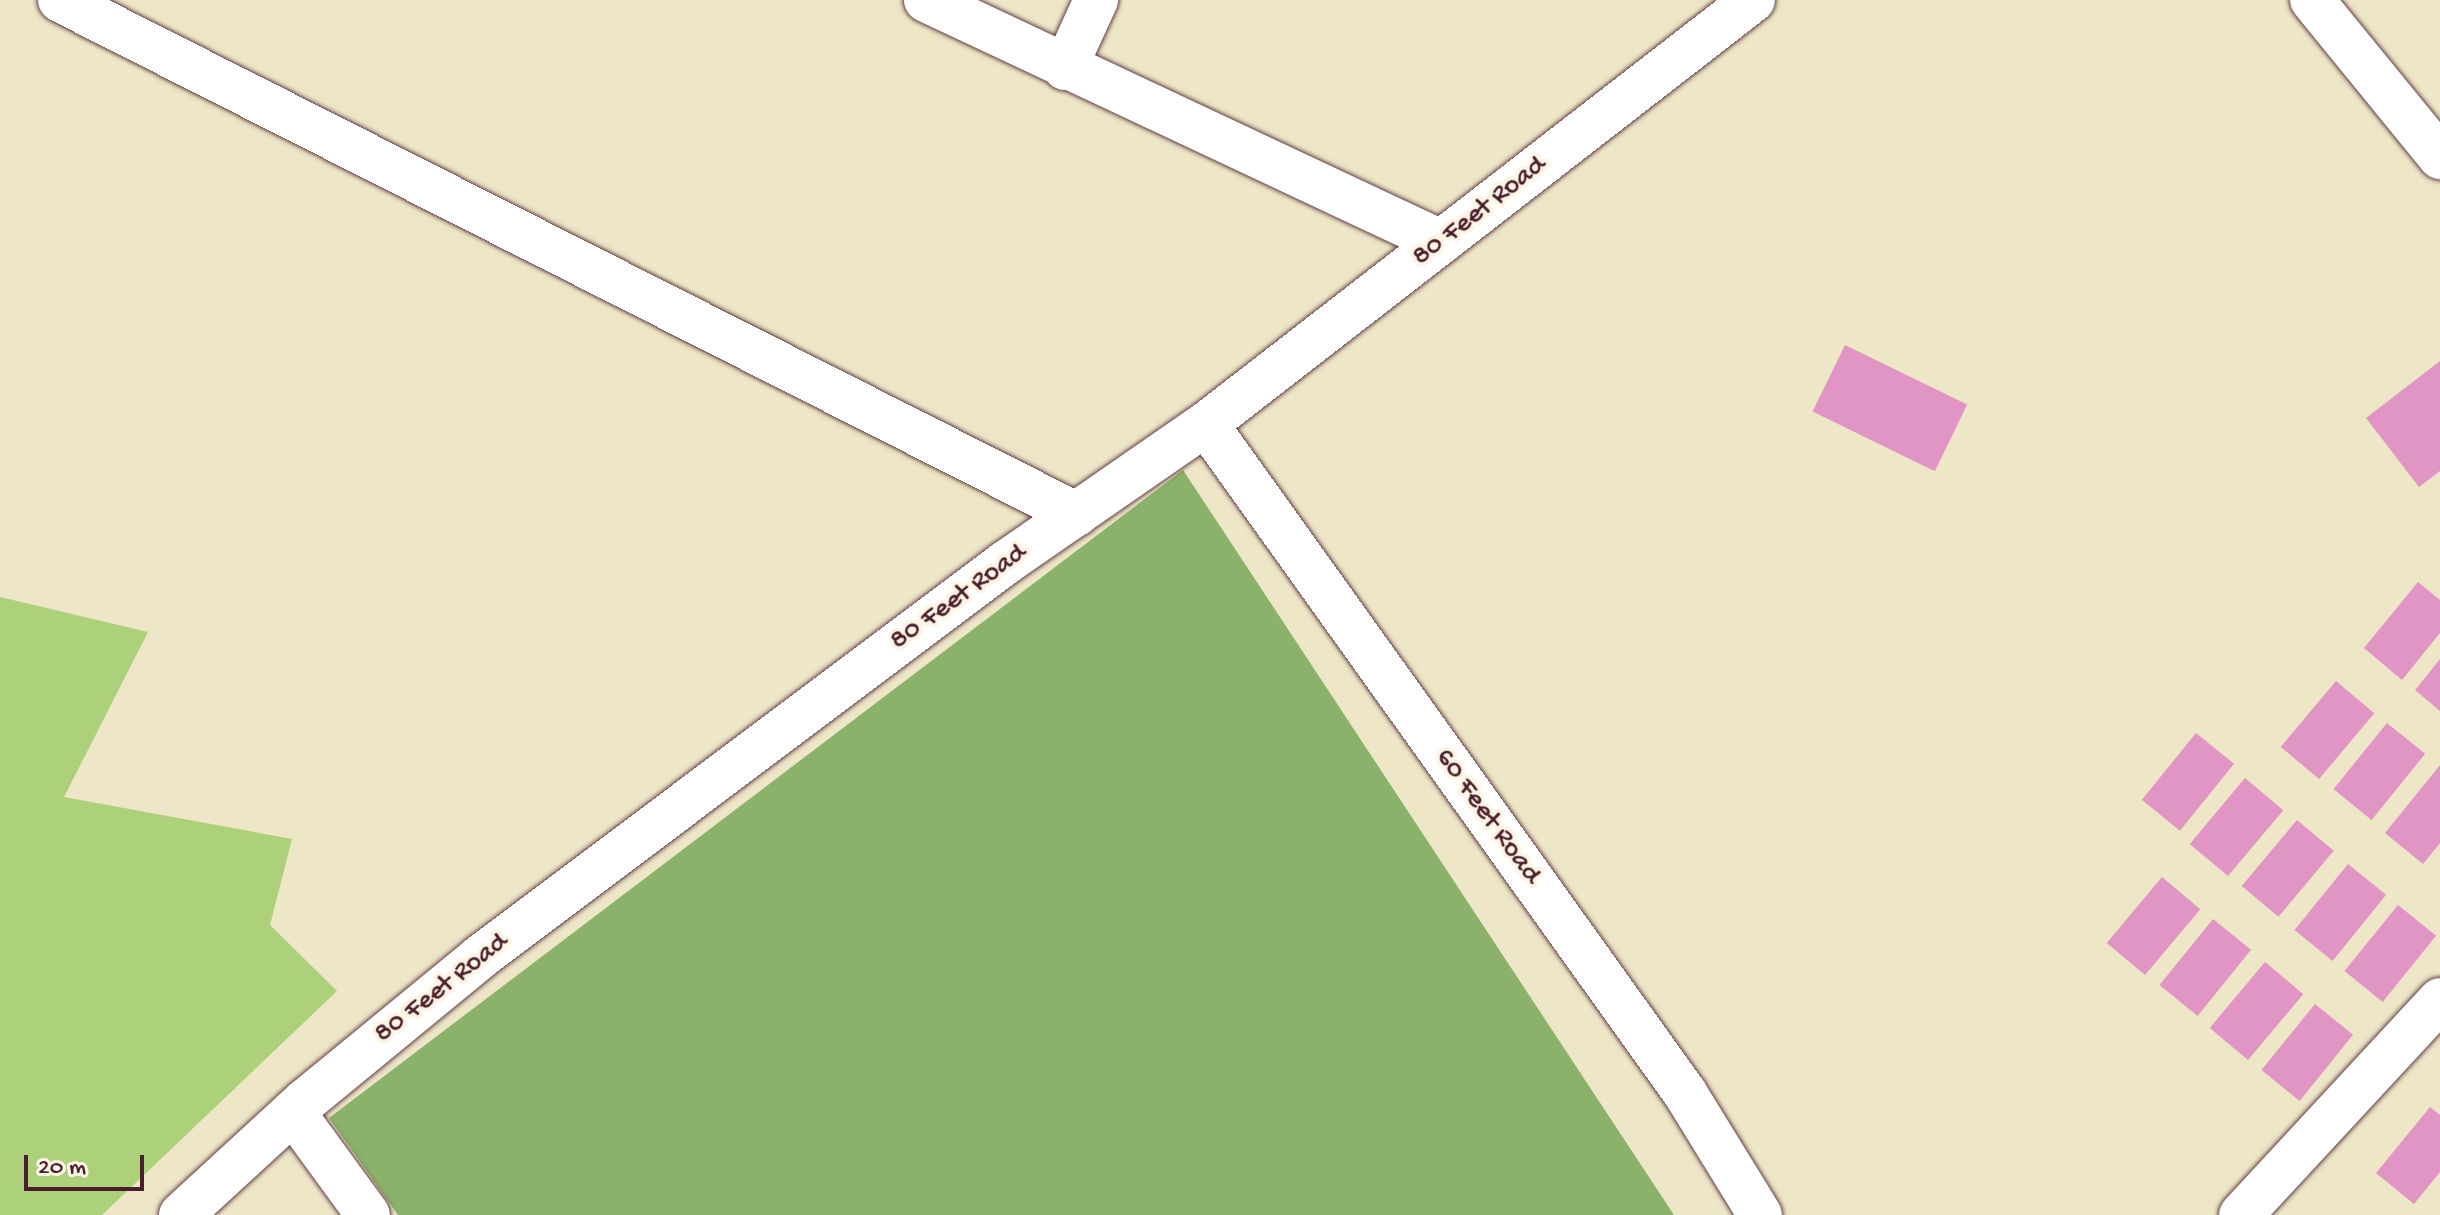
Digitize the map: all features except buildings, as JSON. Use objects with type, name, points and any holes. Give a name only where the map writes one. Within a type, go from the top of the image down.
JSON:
[{"type":"street","points":[[60,0],[1076,514]]},
{"type":"street","points":[[926,0],[1065,68],[1441,242]]},
{"type":"street","points":[[1065,68],[1096,0]]},
{"type":"street","name":"80 Feet Road","points":[[181,1215],[293,1112],[480,957],[1076,514],[1206,424],[1753,0]]},
{"type":"street","points":[[2312,0],[2440,157]]},
{"type":"street","name":"60 Feet Road","points":[[1206,424],[1685,1093],[1760,1215]]},
{"type":"street","points":[[2241,1215],[2440,1000]]},
{"type":"street","points":[[293,1112],[368,1215]]},
{"type":"green space","points":[[1183,470],[1674,1215],[398,1215],[329,1118]]},
{"type":"green space","points":[[0,597],[148,632],[64,797],[292,839],[270,925],[337,991],[102,1215],[0,1215]]}]
